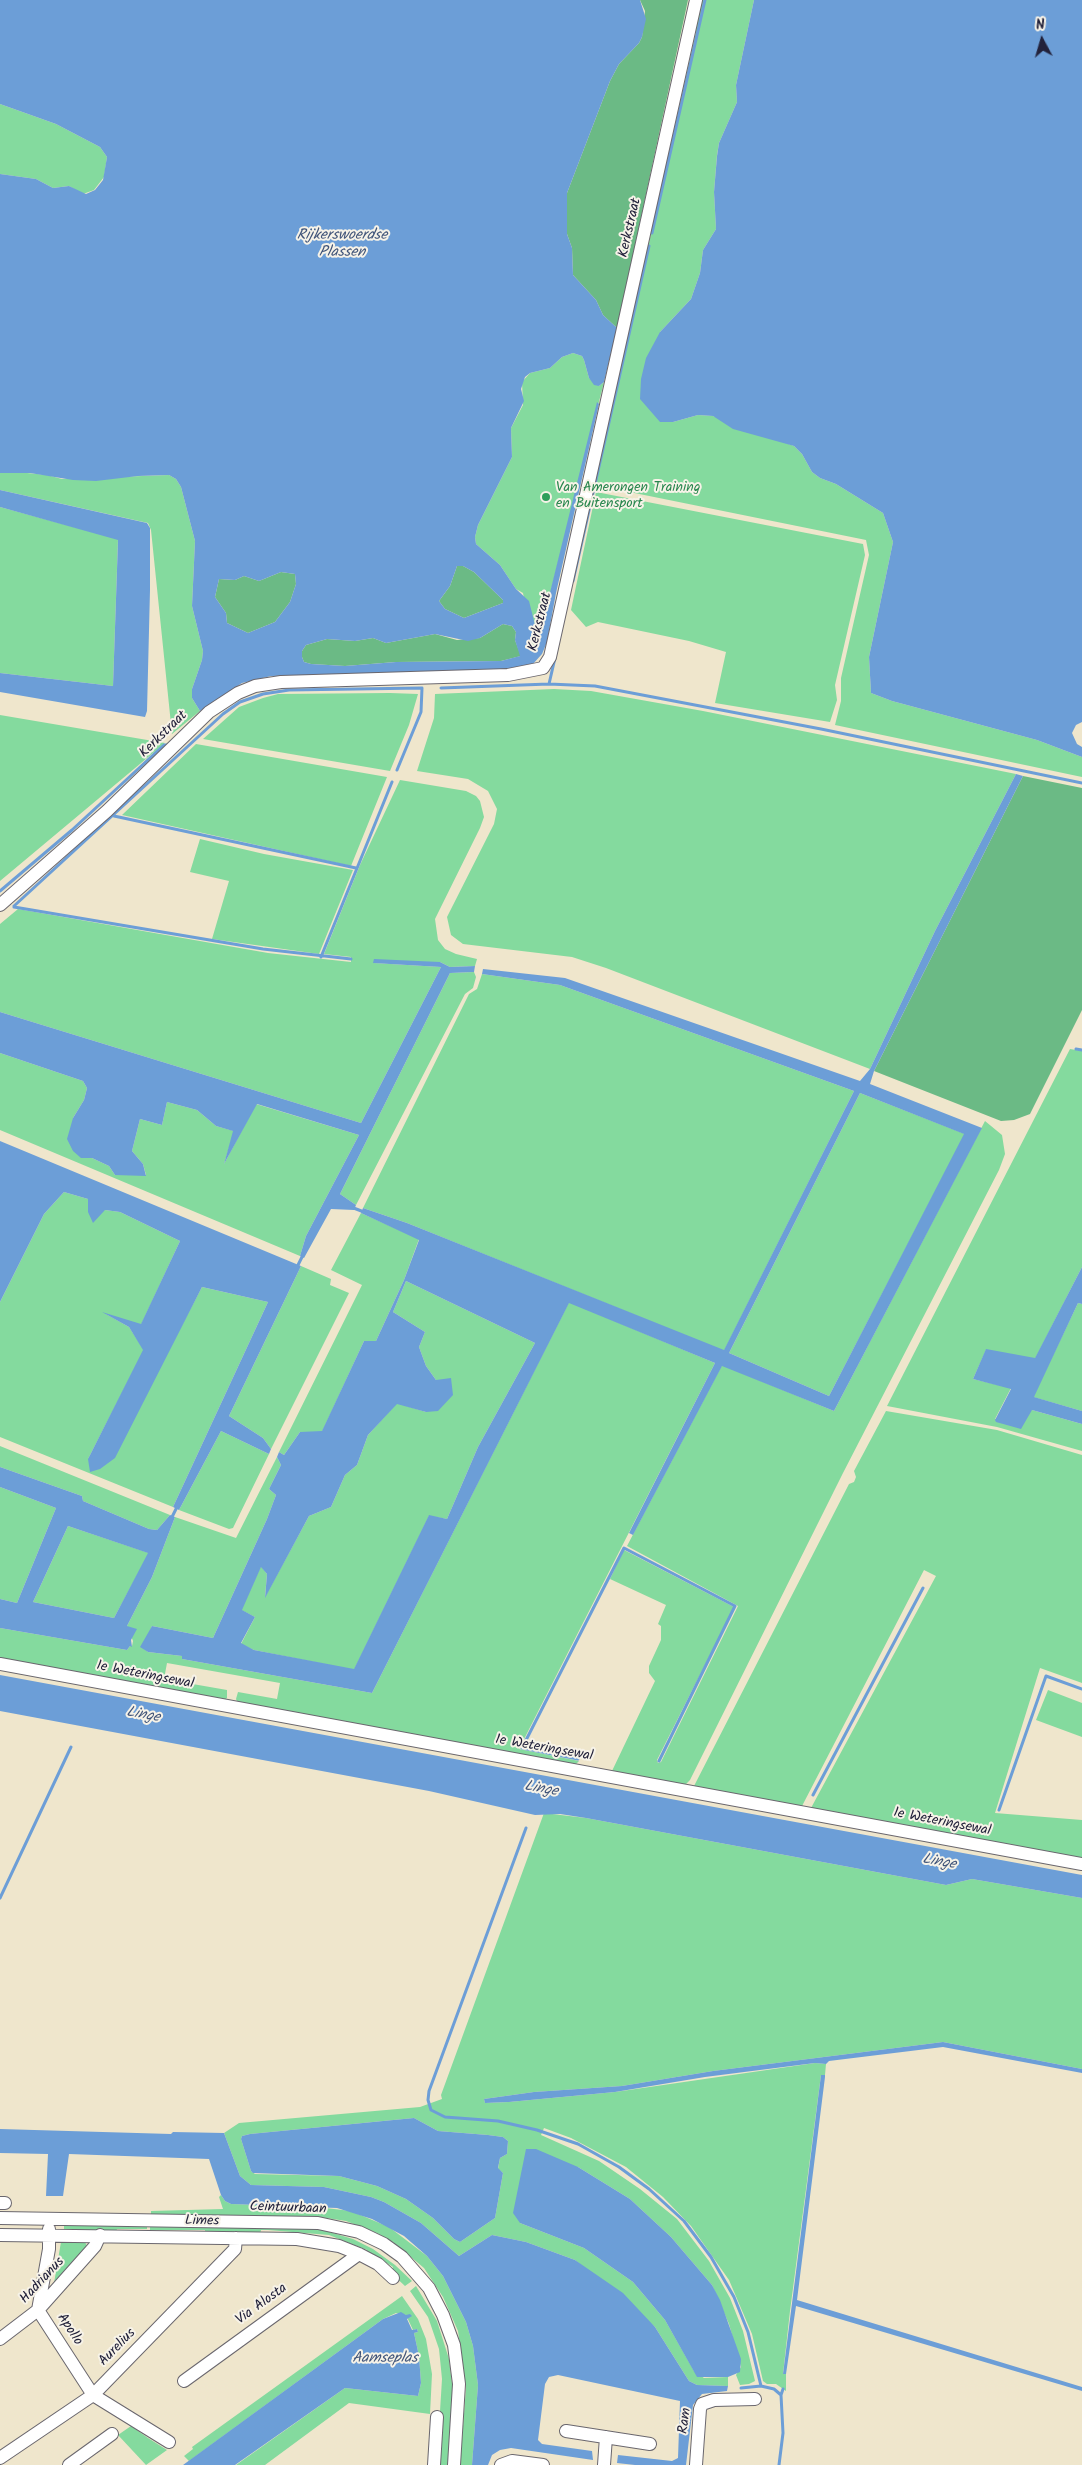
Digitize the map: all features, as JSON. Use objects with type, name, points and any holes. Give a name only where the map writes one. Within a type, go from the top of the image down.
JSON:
[{"type":"street","name":"Kerkstraat","points":[[0,905],[107,811],[209,712],[246,689],[281,682],[316,680],[508,675],[542,668],[550,657],[696,0]]},
{"type":"street","name":"1e Weteringsewal","points":[[0,1664],[1082,1864]]},
{"type":"street","name":"Ceintuurbaan","points":[[0,2218],[318,2223],[359,2232],[384,2244],[402,2257],[429,2288],[452,2338],[460,2384],[454,2465]]},
{"type":"street","name":"Apollo","points":[[49,2218],[49,2237],[38,2310],[93,2395],[169,2442]]},
{"type":"street","name":"Limes","points":[[0,2235],[49,2237],[100,2235],[319,2242],[358,2254],[378,2264],[393,2278]]},
{"type":"street","name":"Hadrianus","points":[[0,2339],[38,2310],[96,2246],[100,2235]]},
{"type":"street","name":"Aurelius","points":[[0,2458],[93,2395],[235,2249],[236,2238]]},
{"type":"street","name":"Via Alosta","points":[[184,2381],[358,2254]]},
{"type":"street","name":"Ram","points":[[696,2465],[700,2409],[702,2404],[714,2400],[755,2399]]},
{"type":"street","points":[[434,2465],[437,2417]]},
{"type":"street","points":[[566,2432],[650,2444]]},
{"type":"street","points":[[69,2465],[112,2434]]},
{"type":"street","points":[[604,2465],[606,2437]]},
{"type":"street","points":[[507,2463],[543,2465]]},
{"type":"green space","points":[[640,0],[688,0],[617,328],[603,315],[596,300],[573,275],[572,248],[567,234],[567,193],[610,81],[619,64],[639,43],[642,37],[645,11]]},
{"type":"green space","points":[[700,0],[754,0],[736,85],[737,102],[719,143],[717,155],[714,192],[716,229],[703,250],[700,273],[691,299],[660,332],[673,422],[698,415],[713,416],[794,446],[802,454],[812,472],[820,478],[836,484],[883,513],[893,542],[869,657],[871,693],[892,701],[1037,740],[1082,757],[1082,777],[835,725],[841,701],[841,678],[869,555],[866,540],[595,485],[696,32],[692,34]]},
{"type":"green space","points":[[0,104],[56,124],[100,147],[107,157],[104,177],[94,190],[83,194],[69,186],[53,188],[36,179],[0,174]]},
{"type":"green space","points":[[573,353],[582,356],[589,378],[599,386],[604,382],[537,645],[533,652],[530,648],[532,642],[523,593],[516,589],[500,565],[476,544],[475,537],[478,525],[512,457],[511,428],[523,405],[522,382],[530,373],[550,368],[562,357]]},
{"type":"green space","points":[[17,472],[47,475],[62,479],[169,475],[176,479],[181,487],[195,541],[192,606],[203,651],[202,660],[192,689],[192,698],[200,711],[172,734],[151,530],[148,523],[0,490],[0,473]]},
{"type":"green space","points":[[596,492],[863,544],[865,555],[835,685],[837,700],[830,722],[715,703],[726,652],[689,641],[598,622],[586,627],[571,610]]},
{"type":"green space","points":[[0,507],[118,539],[113,686],[0,673]]},
{"type":"green space","points":[[457,566],[463,566],[474,572],[503,600],[503,603],[464,618],[445,609],[439,601],[450,586]]},
{"type":"green space","points":[[281,572],[295,574],[296,584],[290,602],[275,622],[248,633],[227,623],[226,613],[215,597],[219,579],[235,580],[244,576],[259,581]]},
{"type":"green space","points":[[503,624],[512,626],[516,632],[515,640],[521,656],[501,661],[396,662],[345,666],[311,664],[304,662],[302,657],[302,651],[306,645],[327,639],[355,641],[373,638],[386,643],[435,634],[457,640],[480,638]]},
{"type":"green space","points":[[554,689],[591,691],[703,711],[1016,774],[935,931],[870,1069],[606,968],[572,957],[463,944],[451,935],[447,917],[494,824],[497,809],[488,791],[468,779],[417,771],[434,718],[435,694]]},
{"type":"green space","points":[[278,694],[418,694],[409,725],[390,771],[203,739],[239,707]]},
{"type":"green space","points":[[0,715],[165,743],[0,881]]},
{"type":"green space","points":[[196,744],[387,777],[351,866],[122,815]]},
{"type":"green space","points":[[1023,776],[1082,788],[1082,1010],[1030,1114],[1014,1120],[1001,1121],[874,1071]]},
{"type":"green space","points":[[400,780],[466,791],[476,796],[480,801],[484,817],[480,828],[435,919],[438,940],[445,949],[477,959],[475,966],[450,967],[440,962],[374,963],[441,967],[361,1123],[0,1012],[0,924],[18,909],[268,953],[351,962],[351,957],[324,954],[360,865]]},
{"type":"green space","points":[[200,839],[264,854],[353,870],[319,954],[212,939],[229,881],[190,872]]},
{"type":"green space","points":[[474,972],[476,977],[473,988],[465,994],[356,1205],[340,1194],[450,973]]},
{"type":"green space","points":[[482,974],[560,985],[854,1091],[724,1351],[407,1223],[363,1208],[469,994],[477,989]]},
{"type":"green space","points":[[1070,1049],[1082,1051],[1082,1267],[1035,1359],[986,1350],[973,1379],[1011,1388],[995,1419],[1032,1410],[1082,1424],[1082,1451],[997,1427],[887,1406]]},
{"type":"green space","points":[[0,1053],[83,1081],[87,1088],[84,1100],[73,1118],[92,1158],[109,1166],[115,1175],[146,1175],[143,1164],[132,1151],[140,1119],[162,1125],[167,1102],[197,1110],[216,1126],[234,1131],[224,1164],[256,1104],[359,1135],[306,1236],[300,1256],[0,1130]]},
{"type":"green space","points":[[860,1093],[965,1134],[829,1396],[729,1353]]},
{"type":"green space","points":[[985,1121],[1002,1135],[1005,1154],[999,1170],[843,1473],[690,1780],[685,1785],[612,1771],[655,1681],[649,1673],[649,1666],[661,1640],[661,1626],[658,1624],[666,1605],[610,1579],[624,1550],[734,1607],[657,1760],[658,1763],[661,1762],[738,1606],[627,1546],[722,1365],[834,1411]]},
{"type":"green space","points":[[64,1192],[88,1199],[88,1212],[105,1210],[120,1212],[180,1241],[141,1325],[106,1314],[129,1327],[144,1350],[88,1459],[174,1340],[202,1287],[268,1302],[173,1507],[0,1437],[0,1302],[44,1214]]},
{"type":"green space","points":[[361,1213],[419,1239],[404,1280],[376,1341],[364,1341],[322,1432],[300,1432],[284,1455],[279,1452],[362,1285],[331,1270]]},
{"type":"green space","points":[[301,1266],[331,1279],[330,1285],[349,1293],[271,1449],[263,1438],[229,1416]]},
{"type":"green space","points":[[406,1281],[535,1343],[478,1447],[447,1519],[429,1516],[354,1670],[254,1650],[241,1644],[255,1617],[241,1610],[261,1566],[267,1574],[265,1597],[309,1516],[331,1507],[345,1475],[357,1465],[368,1435],[397,1403],[426,1412],[436,1380],[426,1366],[419,1347],[425,1332],[393,1312]]},
{"type":"green space","points":[[569,1302],[715,1363],[519,1749],[579,1761],[576,1764],[238,1704],[236,1699],[238,1692],[277,1699],[280,1683],[167,1663],[164,1679],[227,1690],[227,1698],[223,1701],[0,1659],[0,1628],[127,1650],[132,1646],[133,1641],[127,1626],[152,1577],[175,1517],[236,1538],[277,1457],[281,1465],[269,1489],[276,1495],[213,1638],[152,1626],[143,1648],[148,1652],[182,1656],[182,1659],[372,1693]]},
{"type":"green space","points":[[1078,1303],[1082,1304],[1082,1411],[1033,1397]]},
{"type":"green space","points":[[886,1411],[997,1430],[1082,1455],[1082,1683],[1040,1668],[995,1813],[1082,1820],[1082,1860],[811,1808],[936,1576],[924,1570],[801,1808],[696,1788],[694,1786],[849,1484],[854,1482],[856,1477],[854,1471]]},
{"type":"green space","points":[[221,1431],[269,1454],[233,1528],[229,1529],[179,1510]]},
{"type":"green space","points":[[0,1446],[170,1515],[157,1530],[149,1529],[83,1501],[82,1496],[0,1467]]},
{"type":"green space","points":[[0,1487],[56,1508],[17,1603],[0,1599]]},
{"type":"green space","points":[[68,1526],[149,1553],[114,1618],[33,1602]]},
{"type":"green space","points":[[1048,1690],[1082,1703],[1082,1737],[1036,1720]]},
{"type":"green space","points":[[544,1813],[586,1818],[946,1885],[972,1879],[1082,1898],[1082,2069],[943,2042],[713,2071],[622,2086],[534,2092],[484,2099],[485,2103],[509,2102],[615,2092],[815,2063],[826,2064],[825,2075],[821,2075],[790,2311],[783,2374],[786,2374],[786,2391],[776,2384],[767,2384],[763,2381],[752,2334],[729,2280],[691,2226],[663,2197],[626,2167],[571,2138],[544,2128],[541,2135],[599,2161],[640,2189],[677,2219],[709,2261],[730,2298],[743,2331],[755,2381],[740,2385],[736,2375],[741,2367],[729,2324],[712,2285],[671,2237],[630,2199],[578,2167],[520,2223],[584,2248],[633,2282],[665,2320],[694,2371],[704,2378],[728,2377],[728,2386],[697,2385],[689,2381],[655,2327],[575,2260],[526,2242],[492,2235],[459,2256],[421,2223],[384,2202],[371,2197],[324,2187],[251,2185],[240,2176],[224,2133],[239,2123],[420,2107],[442,2099],[441,2095]],"holes":[[[414,2118],[438,2131],[503,2137],[508,2141],[507,2154],[500,2158],[498,2169],[503,2173],[495,2218],[460,2242],[454,2239],[433,2218],[406,2199],[377,2186],[339,2176],[255,2174],[251,2171],[241,2139],[242,2136],[250,2134]]]},
{"type":"green space","points":[[221,2195],[225,2201],[231,2204],[317,2207],[351,2211],[389,2227],[427,2256],[443,2276],[466,2322],[473,2346],[478,2385],[472,2465],[460,2465],[466,2388],[458,2331],[443,2297],[424,2268],[393,2242],[377,2233],[346,2221],[320,2217],[151,2215],[151,2211],[223,2209],[219,2197]]},
{"type":"green space","points":[[64,2225],[147,2225],[147,2229],[117,2229],[116,2232],[64,2231]]},
{"type":"green space","points":[[150,2225],[309,2228],[326,2231],[353,2239],[373,2249],[395,2265],[412,2281],[405,2286],[391,2273],[393,2267],[387,2263],[385,2265],[366,2253],[367,2250],[329,2235],[268,2230],[261,2230],[260,2234],[205,2233],[205,2230],[150,2230]]},
{"type":"green space","points":[[61,2242],[85,2242],[87,2246],[53,2289]]},
{"type":"green space","points":[[416,2286],[437,2321],[449,2359],[453,2392],[448,2465],[440,2465],[438,2444],[442,2379],[439,2349],[428,2317],[410,2291]]},
{"type":"green space","points":[[402,2296],[418,2319],[426,2339],[432,2374],[430,2414],[349,2403],[265,2465],[236,2465],[345,2388],[418,2396],[421,2383],[419,2356],[414,2333],[418,2332],[417,2329],[413,2330],[406,2315],[396,2313],[383,2319],[189,2461],[184,2456],[193,2449],[192,2447]]},
{"type":"green space","points":[[131,2426],[167,2450],[146,2465],[118,2435]]},
{"type":"water","name":"Rijkerswoerdse Plassen","points":[[0,0],[640,0],[646,19],[642,37],[639,43],[619,64],[610,81],[567,193],[567,234],[572,248],[573,275],[596,300],[603,315],[617,328],[604,382],[599,386],[594,385],[589,378],[582,356],[573,353],[562,357],[550,368],[530,373],[525,377],[521,389],[524,401],[511,428],[512,457],[478,525],[475,537],[476,544],[500,565],[516,589],[529,601],[536,629],[530,648],[533,651],[537,645],[597,402],[599,404],[556,593],[547,642],[542,654],[532,665],[500,670],[271,676],[242,683],[200,711],[192,698],[192,689],[202,660],[203,651],[192,606],[195,541],[181,487],[176,479],[169,475],[138,476],[96,481],[73,480],[30,473],[0,473],[0,174],[36,179],[53,188],[69,186],[86,194],[95,190],[103,180],[107,157],[100,147],[56,124],[0,104]],"holes":[[[457,566],[463,566],[474,572],[503,600],[503,603],[464,618],[445,609],[439,601],[450,586]],[[281,572],[295,574],[296,584],[290,602],[275,622],[248,633],[227,623],[226,613],[215,597],[219,579],[235,580],[244,576],[259,581]],[[503,624],[512,626],[516,632],[515,640],[520,656],[501,661],[396,662],[345,666],[311,664],[304,662],[302,657],[302,651],[306,645],[327,639],[355,641],[373,638],[386,643],[435,634],[468,641],[480,638]]]},
{"type":"water","points":[[754,0],[1082,0],[1082,722],[1076,725],[1072,733],[1077,744],[1082,747],[1082,757],[1037,740],[892,701],[871,693],[869,657],[893,542],[883,513],[836,484],[820,478],[812,472],[802,454],[794,446],[733,429],[713,416],[698,415],[673,422],[660,422],[640,399],[641,379],[646,358],[660,332],[691,299],[700,273],[703,250],[716,229],[714,192],[719,143],[737,102],[736,85]]},
{"type":"water","points":[[0,490],[147,523],[150,528],[150,590],[147,711],[145,717],[0,692],[0,673],[113,686],[118,540],[0,507]]},
{"type":"water","points":[[1016,774],[1023,776],[874,1071],[870,1084],[982,1128],[834,1411],[722,1366],[633,1535],[629,1533],[715,1363],[569,1303],[372,1693],[182,1659],[182,1656],[148,1652],[140,1647],[152,1626],[213,1638],[276,1495],[269,1489],[281,1465],[277,1457],[279,1452],[284,1455],[300,1432],[322,1431],[364,1341],[376,1341],[404,1280],[419,1240],[361,1213],[363,1208],[407,1223],[724,1350],[854,1091],[560,985],[482,974],[483,969],[565,978],[860,1081],[870,1069],[935,931]],"holes":[[[860,1093],[964,1134],[829,1396],[729,1353]],[[406,1281],[535,1343],[478,1447],[447,1519],[429,1515],[354,1669],[254,1650],[241,1643],[255,1617],[242,1610],[261,1567],[267,1574],[265,1598],[309,1516],[331,1507],[345,1475],[357,1465],[368,1435],[397,1404],[426,1412],[438,1411],[453,1395],[451,1378],[436,1380],[426,1366],[419,1347],[425,1332],[393,1312]]]},
{"type":"water","points":[[374,959],[440,962],[450,967],[475,966],[474,972],[450,973],[340,1194],[356,1205],[354,1210],[331,1209],[304,1258],[300,1256],[306,1236],[359,1135],[257,1104],[224,1164],[233,1131],[216,1126],[197,1110],[167,1102],[162,1125],[140,1119],[132,1151],[143,1164],[146,1176],[115,1175],[109,1166],[92,1158],[81,1158],[73,1151],[67,1139],[73,1118],[84,1100],[87,1088],[83,1081],[0,1053],[0,1012],[361,1123],[441,967],[373,963]]},
{"type":"water","points":[[0,1141],[301,1266],[229,1416],[263,1438],[271,1449],[269,1454],[221,1431],[179,1510],[173,1507],[268,1302],[202,1287],[115,1458],[100,1469],[90,1472],[88,1459],[143,1350],[129,1327],[102,1312],[141,1324],[180,1241],[120,1212],[105,1210],[93,1223],[88,1212],[88,1199],[64,1192],[44,1214],[0,1302]]},
{"type":"water","points":[[1082,1267],[1082,1304],[1078,1303],[1034,1397],[1082,1411],[1082,1424],[1032,1410],[1021,1429],[996,1422],[995,1420],[1011,1389],[973,1379],[986,1349],[1035,1358]]},
{"type":"water","points":[[0,1467],[82,1496],[83,1501],[149,1529],[157,1530],[170,1515],[175,1517],[152,1577],[127,1626],[137,1629],[131,1640],[132,1647],[130,1646],[127,1650],[0,1628],[0,1599],[17,1603],[56,1508],[0,1487]],"holes":[[[68,1526],[148,1553],[114,1618],[33,1602]]]},
{"type":"water","name":"Linge","points":[[0,1675],[1082,1875],[1082,1898],[972,1879],[946,1885],[586,1818],[560,1814],[535,1815],[429,1791],[0,1711]]},
{"type":"water","points":[[943,2042],[1082,2069],[1082,2073],[943,2047],[829,2061],[826,2064],[815,2063],[705,2077],[615,2092],[509,2102],[485,2103],[484,2099],[534,2092],[622,2086],[713,2071]]},
{"type":"water","points":[[821,2075],[825,2075],[825,2077],[797,2300],[1082,2387],[1082,2391],[796,2306],[786,2374],[783,2374]]},
{"type":"water","points":[[414,2118],[438,2131],[503,2137],[508,2141],[507,2154],[500,2158],[498,2168],[503,2173],[495,2218],[460,2242],[454,2239],[433,2218],[406,2199],[377,2186],[339,2176],[253,2173],[241,2139],[242,2136],[250,2134]]},
{"type":"water","points":[[0,2129],[171,2134],[173,2132],[224,2133],[240,2176],[251,2185],[324,2187],[371,2197],[384,2202],[421,2223],[459,2256],[492,2235],[526,2242],[575,2260],[623,2293],[655,2327],[689,2381],[697,2385],[728,2386],[727,2391],[702,2394],[693,2405],[686,2465],[635,2465],[617,2463],[618,2455],[672,2461],[678,2458],[680,2401],[558,2375],[549,2377],[545,2384],[538,2440],[542,2444],[592,2451],[593,2460],[511,2448],[500,2450],[492,2455],[488,2465],[472,2465],[478,2385],[473,2346],[466,2322],[443,2276],[427,2256],[404,2236],[372,2219],[337,2208],[231,2204],[225,2201],[221,2195],[209,2159],[69,2154],[63,2196],[46,2196],[48,2154],[0,2153]]},
{"type":"water","points":[[526,2149],[536,2149],[578,2167],[630,2199],[671,2237],[712,2285],[720,2300],[741,2359],[740,2372],[728,2377],[697,2377],[665,2320],[633,2282],[584,2248],[520,2223],[513,2213]]},
{"type":"water","name":"Aamseplas","points":[[401,2312],[412,2316],[407,2319],[412,2330],[417,2329],[418,2332],[414,2333],[419,2356],[421,2383],[418,2396],[345,2388],[235,2465],[183,2465],[383,2319]]},
{"type":"waterway","points":[[652,233],[705,0]]},
{"type":"waterway","points":[[573,581],[649,246]]},
{"type":"waterway","points":[[549,684],[555,658]]},
{"type":"waterway","points":[[441,688],[549,684],[595,686],[821,729],[1082,783]]},
{"type":"waterway","points":[[14,906],[223,714],[240,702],[263,694],[289,690],[422,688],[421,712],[397,770]]},
{"type":"waterway","points":[[0,891],[72,830],[164,745],[168,745]]},
{"type":"waterway","points":[[321,957],[392,782]]},
{"type":"waterway","points":[[114,816],[356,868]]},
{"type":"waterway","points":[[14,907],[263,949],[351,959]]},
{"type":"waterway","points":[[1076,1049],[1082,1050]]},
{"type":"waterway","points":[[351,1207],[364,1212]]},
{"type":"waterway","points":[[297,1267],[303,1255]]},
{"type":"waterway","points":[[171,1519],[178,1505]]},
{"type":"waterway","points":[[578,1759],[522,1748],[624,1548],[735,1606],[659,1761]]},
{"type":"waterway","points":[[813,1795],[923,1588]]},
{"type":"waterway","points":[[999,1810],[1046,1676],[1082,1689]]},
{"type":"waterway","points":[[0,1898],[71,1747]]},
{"type":"waterway","points":[[526,1828],[429,2091],[428,2100],[431,2110],[445,2117],[498,2121],[537,2130],[578,2144],[619,2167],[649,2189],[684,2221],[711,2257],[734,2297],[748,2332],[761,2386],[774,2389],[781,2395],[783,2433],[779,2465]]},
{"type":"waterway","points":[[741,2388],[761,2386]]},
{"type":"waterway","points":[[781,2395],[783,2389]]},
{"type":"place","name":"Van Amerongen Training en Buitensport","points":[[546,497]]}]
